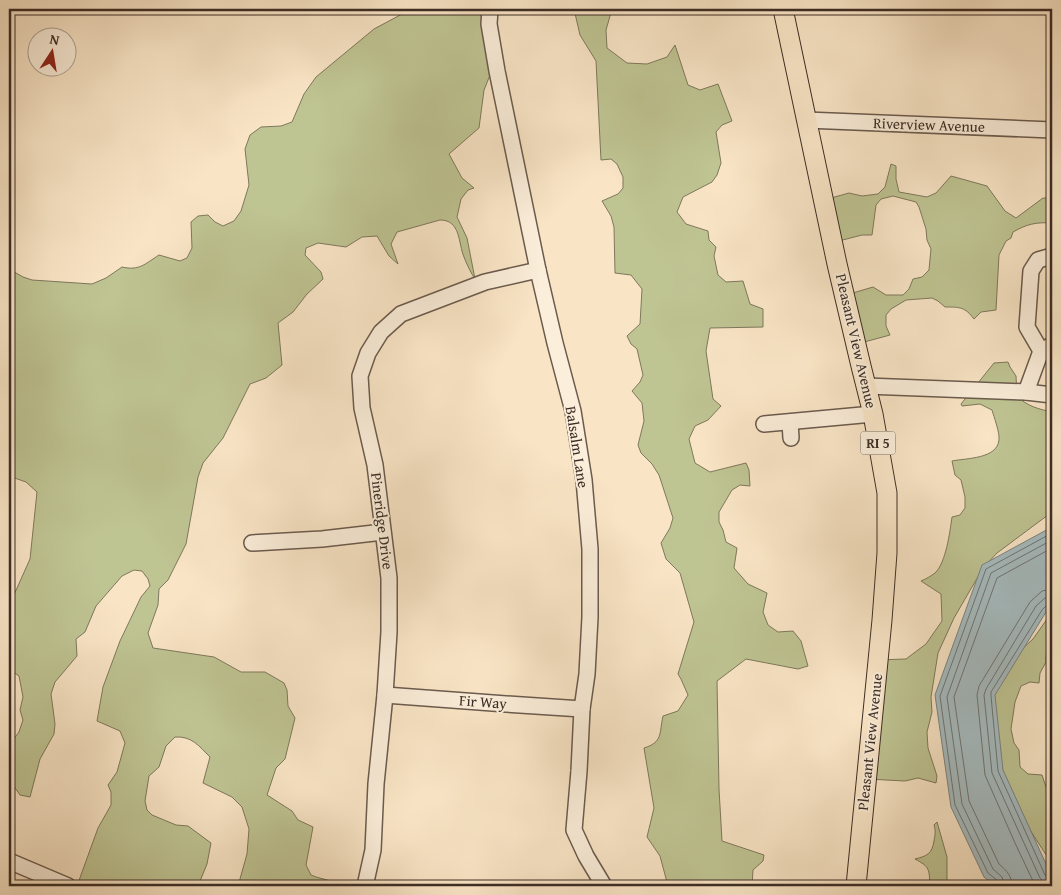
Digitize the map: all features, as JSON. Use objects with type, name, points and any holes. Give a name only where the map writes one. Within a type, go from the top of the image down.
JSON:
[{"type":"main road","name":"Pleasant View Avenue","points":[[783,9],[837,264],[873,414],[887,494],[887,553],[881,630],[856,886]]},
{"type":"street","name":"Balsalm Lane","points":[[490,9],[489,24],[497,72],[538,270],[573,411],[584,480],[590,549],[590,617],[574,830],[586,856],[604,886]]},
{"type":"street","name":"Riverview Avenue","points":[[806,120],[1052,130]]},
{"type":"street","points":[[1026,392],[1047,348],[1027,327],[1031,271],[1038,260],[1052,256]]},
{"type":"street","name":"Pineridge Drive","points":[[365,886],[373,850],[376,784],[389,632],[389,578],[375,465],[362,408],[360,376],[368,352],[381,332],[401,314],[485,282],[538,270]]},
{"type":"street","points":[[866,386],[1026,392],[1052,395]]},
{"type":"street","points":[[764,424],[873,414]]},
{"type":"street","points":[[790,422],[791,438]]},
{"type":"street","points":[[252,544],[383,532]]},
{"type":"street","name":"Fir Way","points":[[385,695],[582,709]]},
{"type":"street","points":[[9,861],[68,886]]},
{"type":"green space","points":[[403,9],[490,9],[494,65],[484,90],[479,128],[449,154],[462,178],[474,188],[468,190],[461,199],[457,217],[467,238],[475,279],[464,257],[458,233],[452,224],[447,221],[440,220],[397,232],[391,244],[398,264],[389,256],[377,236],[362,237],[346,247],[318,243],[306,248],[305,255],[321,272],[323,279],[307,294],[293,312],[278,323],[282,365],[266,378],[250,384],[223,438],[203,463],[198,477],[186,544],[168,580],[159,589],[158,605],[148,633],[153,648],[214,657],[241,672],[265,672],[284,683],[287,690],[288,706],[295,718],[285,759],[276,768],[267,795],[292,811],[298,820],[313,827],[306,865],[311,875],[350,886],[238,886],[247,854],[249,829],[242,807],[232,797],[203,783],[210,757],[191,740],[175,737],[166,746],[159,767],[149,776],[145,801],[147,810],[152,815],[176,825],[188,826],[211,843],[207,864],[198,886],[77,886],[98,828],[111,805],[111,792],[108,785],[117,772],[125,743],[120,731],[97,721],[103,687],[120,641],[141,597],[150,586],[148,579],[142,571],[134,570],[122,576],[96,606],[85,632],[76,639],[77,656],[55,682],[51,694],[55,724],[54,734],[40,759],[30,797],[20,795],[9,779],[10,744],[19,732],[23,720],[20,710],[23,697],[19,676],[9,669],[9,606],[30,559],[37,492],[26,482],[9,476],[9,269],[32,280],[92,284],[106,278],[122,267],[137,267],[146,264],[159,255],[180,261],[187,258],[192,248],[191,222],[198,216],[208,215],[215,222],[223,226],[234,221],[241,211],[249,185],[245,149],[250,135],[261,127],[281,126],[292,122],[304,94],[316,77],[374,29],[402,14]]},
{"type":"green space","points":[[574,9],[612,9],[606,30],[607,48],[627,63],[647,64],[667,57],[675,45],[688,85],[700,90],[718,84],[732,121],[722,125],[716,132],[721,163],[717,175],[712,182],[683,197],[677,212],[686,224],[708,231],[709,240],[716,247],[714,256],[718,275],[726,282],[743,281],[750,304],[763,309],[763,327],[710,328],[706,351],[713,399],[721,406],[708,420],[695,426],[689,439],[695,463],[710,472],[746,463],[749,470],[750,486],[740,485],[732,490],[719,512],[719,522],[726,542],[737,548],[734,568],[748,584],[767,593],[763,612],[768,625],[778,632],[793,631],[801,641],[808,666],[798,669],[746,659],[717,681],[722,841],[764,855],[763,861],[753,870],[752,886],[668,886],[660,856],[647,837],[654,808],[644,748],[657,740],[663,716],[678,711],[688,695],[678,674],[694,622],[680,573],[666,559],[661,543],[670,528],[673,518],[659,475],[652,464],[641,453],[638,445],[644,421],[642,403],[632,391],[643,375],[637,349],[631,344],[627,336],[640,324],[642,289],[631,275],[615,273],[614,227],[611,216],[602,201],[618,194],[623,188],[623,177],[617,164],[611,159],[601,160],[596,61],[580,35]]},
{"type":"green space","points":[[891,164],[896,166],[899,192],[927,197],[936,193],[951,176],[987,186],[1005,211],[1016,218],[1043,198],[1052,198],[1052,223],[1036,223],[1023,227],[1013,232],[1011,238],[1006,241],[999,255],[996,310],[981,312],[974,319],[965,310],[945,307],[932,298],[906,300],[891,309],[886,315],[886,326],[890,335],[857,344],[846,295],[873,287],[886,295],[903,295],[909,289],[913,279],[922,277],[929,270],[931,249],[916,202],[893,196],[881,199],[876,205],[872,235],[862,235],[835,242],[824,200],[849,193],[862,196],[878,194],[885,187]]},
{"type":"green space","points":[[1008,362],[1016,376],[1017,396],[1033,407],[1052,412],[1052,512],[997,553],[983,568],[954,618],[938,653],[931,697],[932,712],[927,732],[928,748],[937,776],[936,783],[918,778],[905,781],[868,779],[876,660],[906,659],[926,644],[942,621],[941,594],[921,581],[935,573],[939,568],[947,546],[952,517],[960,515],[965,508],[965,497],[961,480],[955,475],[952,461],[987,454],[993,451],[999,440],[998,429],[992,410],[980,404],[962,406],[961,404],[994,363]]},
{"type":"green space","points":[[1052,612],[1052,649],[1046,655],[1046,662],[1040,673],[1039,683],[1030,682],[1021,686],[1015,702],[1011,729],[1014,743],[1019,750],[1020,767],[1028,774],[1042,775],[1046,787],[1052,792],[1052,864],[1019,813],[995,750],[993,692],[1019,652],[1033,639]]},
{"type":"green space","points":[[937,822],[947,857],[947,886],[930,886],[928,869],[924,864],[915,859],[930,852],[935,837],[934,825]]},
{"type":"water","points":[[1052,527],[1052,606],[1046,612],[995,695],[1003,770],[1052,877],[1052,886],[996,886],[984,877],[951,807],[935,695],[982,565]]}]
